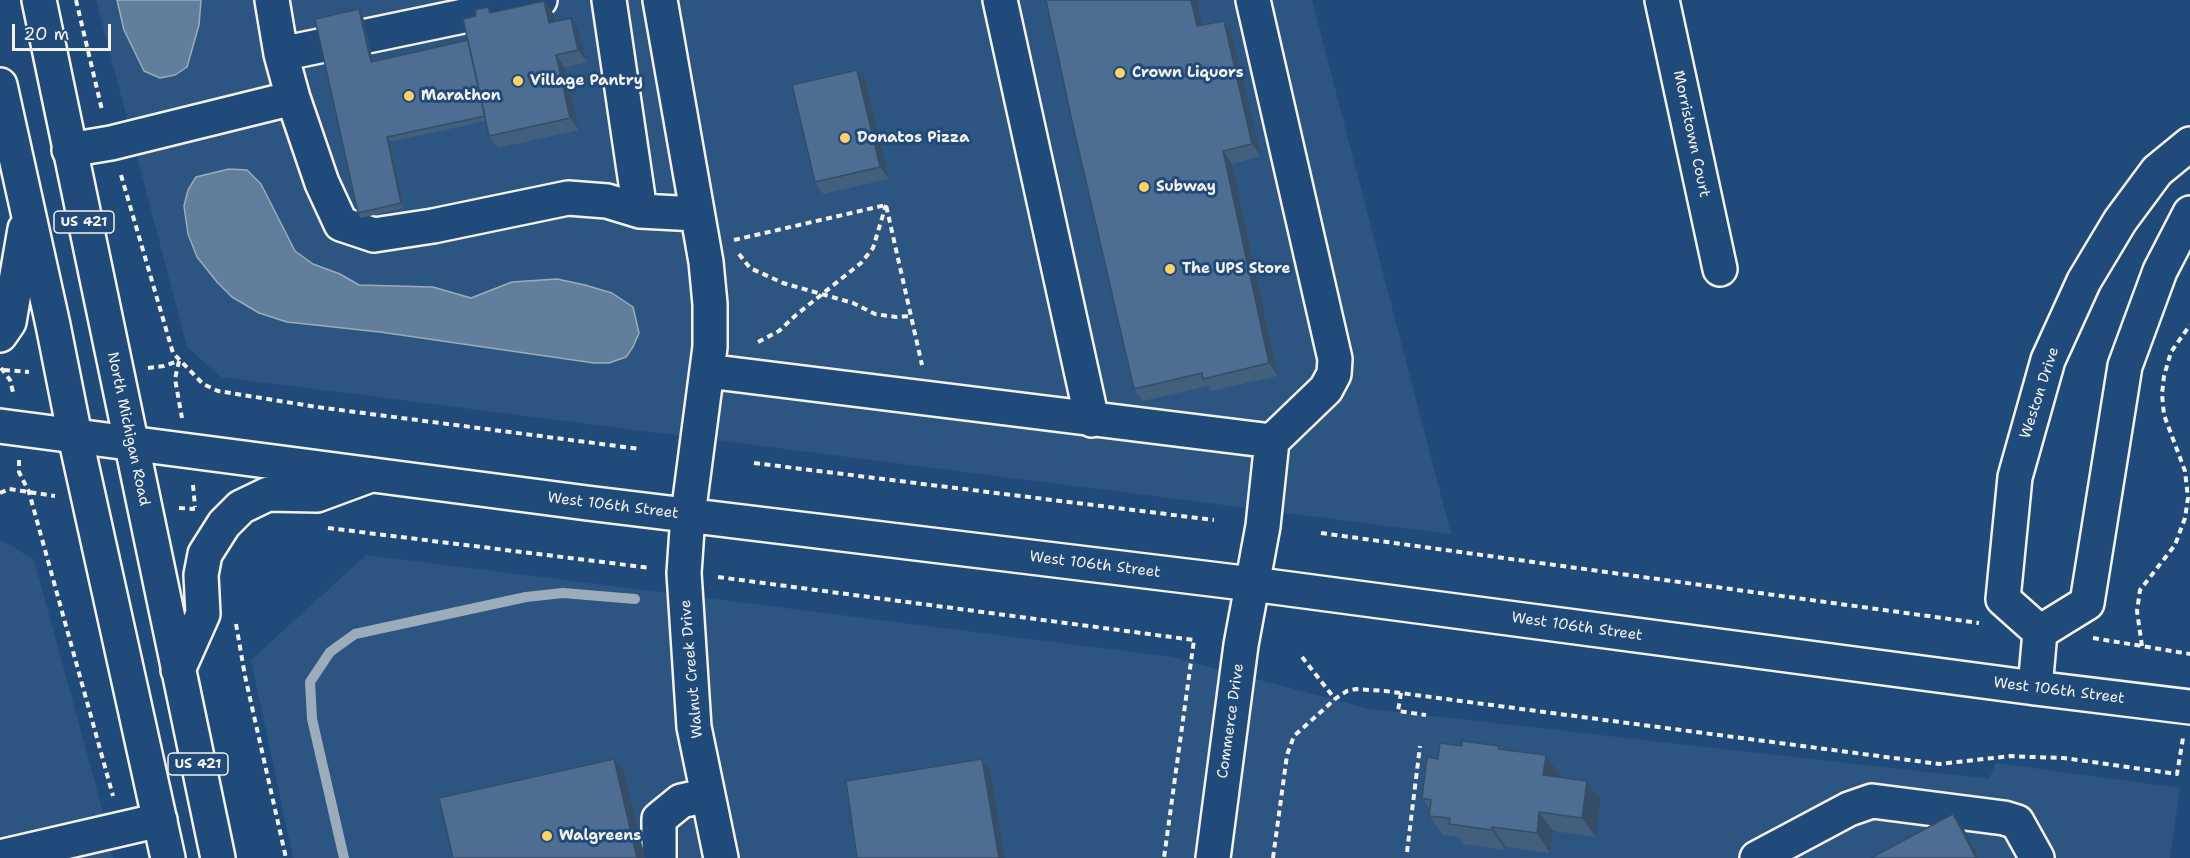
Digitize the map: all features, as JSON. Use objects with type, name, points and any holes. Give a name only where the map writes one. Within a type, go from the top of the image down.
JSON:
[{"type":"street","name":"North Michigan Road","points":[[39,0],[218,858]]},
{"type":"street","points":[[272,0],[281,54],[293,98],[322,183],[341,224],[374,235],[433,226],[568,198],[607,201],[640,211],[697,214]]},
{"type":"street","points":[[281,54],[540,0]]},
{"type":"street","points":[[609,0],[640,211]]},
{"type":"street","name":"Walnut Creek Drive","points":[[660,0],[710,304],[707,371],[688,515],[684,573],[694,727],[721,858]]},
{"type":"street","points":[[1000,0],[1092,420]]},
{"type":"street","points":[[707,371],[1272,441],[1326,389],[1334,374],[1335,359],[1253,0]]},
{"type":"street","name":"Morristown Court","points":[[1662,0],[1720,269]]},
{"type":"street","name":"US 421","points":[[0,85],[168,858]]},
{"type":"street","points":[[69,150],[111,143],[293,98]]},
{"type":"street","name":"Weston Drive","points":[[2040,632],[2003,599],[2015,477],[2048,360],[2085,281],[2120,221],[2157,171],[2190,144]]},
{"type":"street","points":[[0,335],[9,322],[28,210]]},
{"type":"street","points":[[2035,688],[2040,632],[2087,603],[2125,366],[2160,272],[2190,213]]},
{"type":"street","name":"West 106th Street","points":[[0,426],[371,475],[1252,584],[2190,707]]},
{"type":"street","name":"Commerce Drive","points":[[1213,858],[1241,645],[1263,526],[1272,441]]},
{"type":"street","points":[[178,670],[203,614],[201,575],[205,554],[224,524],[241,507],[268,494],[317,495],[371,475]]},
{"type":"street","points":[[659,858],[659,819],[681,801],[708,795]]},
{"type":"street","points":[[1757,858],[1850,809],[1872,801],[2017,822],[2037,858]]},
{"type":"street","points":[[0,857],[160,820]]},
{"type":"path","points":[[76,0],[111,143],[173,353],[203,384],[218,391],[316,407],[640,448]]},
{"type":"path","points":[[886,205],[730,241],[750,268],[783,284],[853,303],[875,314],[896,317],[911,316]]},
{"type":"path","points":[[752,343],[779,331],[861,263],[873,248],[886,205]]},
{"type":"path","points":[[886,205],[930,398]]},
{"type":"path","points":[[2142,646],[2137,611],[2140,590],[2175,544],[2185,518],[2188,498],[2185,471],[2164,416],[2162,394],[2164,376],[2171,352],[2190,325]]},
{"type":"path","points":[[3,370],[36,373]]},
{"type":"path","points":[[754,463],[1214,520]]},
{"type":"path","points":[[0,493],[9,489],[29,492],[122,829]]},
{"type":"path","points":[[1321,533],[1985,624]]},
{"type":"path","points":[[236,620],[245,676],[286,858]]},
{"type":"path","points":[[2040,632],[2190,654]]},
{"type":"path","points":[[1164,858],[1194,640]]},
{"type":"path","points":[[1302,657],[1335,699]]},
{"type":"path","points":[[1273,858],[1290,743],[1301,728],[1335,699],[1356,689],[1939,764],[2011,756],[2043,757],[2177,774]]},
{"type":"path","points":[[1401,693],[1398,711],[1426,715]]},
{"type":"path","points":[[1407,852],[1420,746]]},
{"type":"path","points":[[1414,794],[1422,795]]},
{"type":"shaded area","points":[[96,0],[1312,0],[1451,534],[221,377],[187,347]]},
{"type":"shaded area","points":[[117,0],[201,0],[199,25],[187,67],[175,75],[160,78],[144,71],[124,30]]},
{"type":"shaded area","points":[[229,169],[247,170],[261,184],[295,251],[313,264],[340,274],[359,285],[433,287],[471,298],[512,282],[557,279],[612,293],[633,307],[639,333],[626,357],[609,363],[594,363],[380,332],[287,322],[259,313],[232,297],[217,282],[197,257],[188,234],[184,206],[188,190],[196,177]]},
{"type":"shaded area","points":[[0,539],[34,560],[99,797],[113,858],[0,858]]},
{"type":"shaded area","points":[[366,555],[1172,657],[1370,709],[1989,779],[1996,763],[2180,788],[2170,858],[293,858],[251,660]]},
{"type":"building","points":[[1046,0],[1191,0],[1197,26],[1224,21],[1252,144],[1223,151],[1269,363],[1203,379],[1202,373],[1134,389]]},
{"type":"building","points":[[544,1],[549,23],[571,18],[578,50],[556,55],[570,118],[489,136],[463,19],[476,16],[475,10],[488,7],[490,13]]},
{"type":"building","points":[[359,9],[371,62],[468,40],[485,116],[387,137],[401,203],[358,213],[315,19]]},
{"type":"building","name":"Donatos Pizza","points":[[857,70],[880,167],[815,182],[792,85]]},
{"type":"building","points":[[1462,741],[1499,746],[1498,749],[1546,755],[1543,775],[1587,781],[1582,818],[1539,812],[1537,833],[1449,824],[1450,818],[1429,816],[1431,800],[1422,798],[1427,757],[1438,759],[1440,743],[1462,746]]},
{"type":"building","name":"Walgreens","points":[[614,759],[637,858],[453,858],[439,798]]},
{"type":"building","points":[[982,759],[999,858],[857,858],[846,781]]},
{"type":"building","points":[[1953,814],[1976,858],[1871,858]]},
{"type":"waterway","points":[[344,858],[312,719],[310,682],[330,652],[355,634],[526,597],[563,593],[635,599]]},
{"type":"place","name":"Crown Liquors","points":[[1120,73]]},
{"type":"place","name":"Village Pantry","points":[[518,81]]},
{"type":"place","name":"Marathon","points":[[409,96]]},
{"type":"place","name":"Donatos Pizza","points":[[845,138]]},
{"type":"place","name":"Subway","points":[[1144,187]]},
{"type":"place","name":"The UPS Store","points":[[1170,269]]},
{"type":"place","name":"Walgreens","points":[[547,836]]}]
